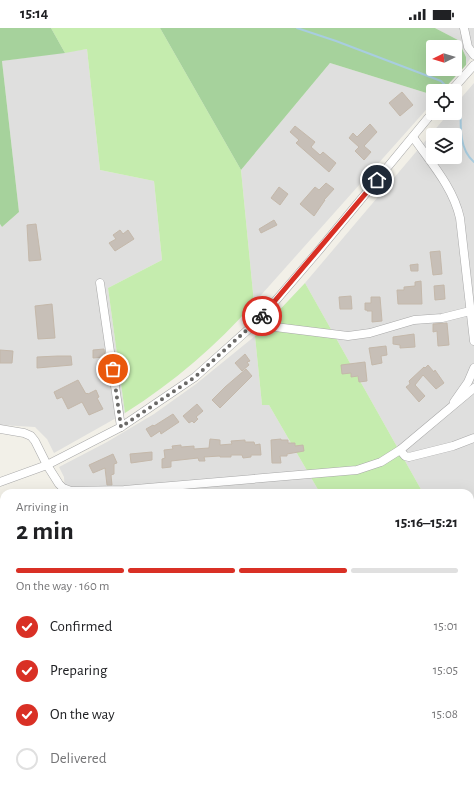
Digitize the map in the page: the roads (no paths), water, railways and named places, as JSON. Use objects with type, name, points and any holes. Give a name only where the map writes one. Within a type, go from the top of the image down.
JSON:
[{"type":"street","points":[[464,28],[468,47],[474,55]]},
{"type":"street","points":[[457,84],[474,65]]},
{"type":"street","points":[[0,482],[48,465],[121,427],[195,377],[260,319],[426,120]]},
{"type":"street","points":[[413,136],[449,187],[457,204],[460,218],[474,341]]},
{"type":"street","points":[[100,283],[121,427]]},
{"type":"street","points":[[260,319],[275,327],[348,336],[370,333],[414,320],[442,318],[470,311]]},
{"type":"street","points":[[450,408],[468,382],[474,368]]},
{"type":"street","points":[[124,489],[356,470],[381,462],[400,450],[474,388]]},
{"type":"street","points":[[0,429],[16,431],[31,436],[60,484],[66,489]]},
{"type":"street","points":[[400,450],[404,456],[409,457],[453,446],[474,438]]},
{"type":"waterway","points":[[297,28],[336,41],[441,81],[444,84]]},
{"type":"waterway","points":[[461,120],[462,142],[469,156],[474,162]]}]
